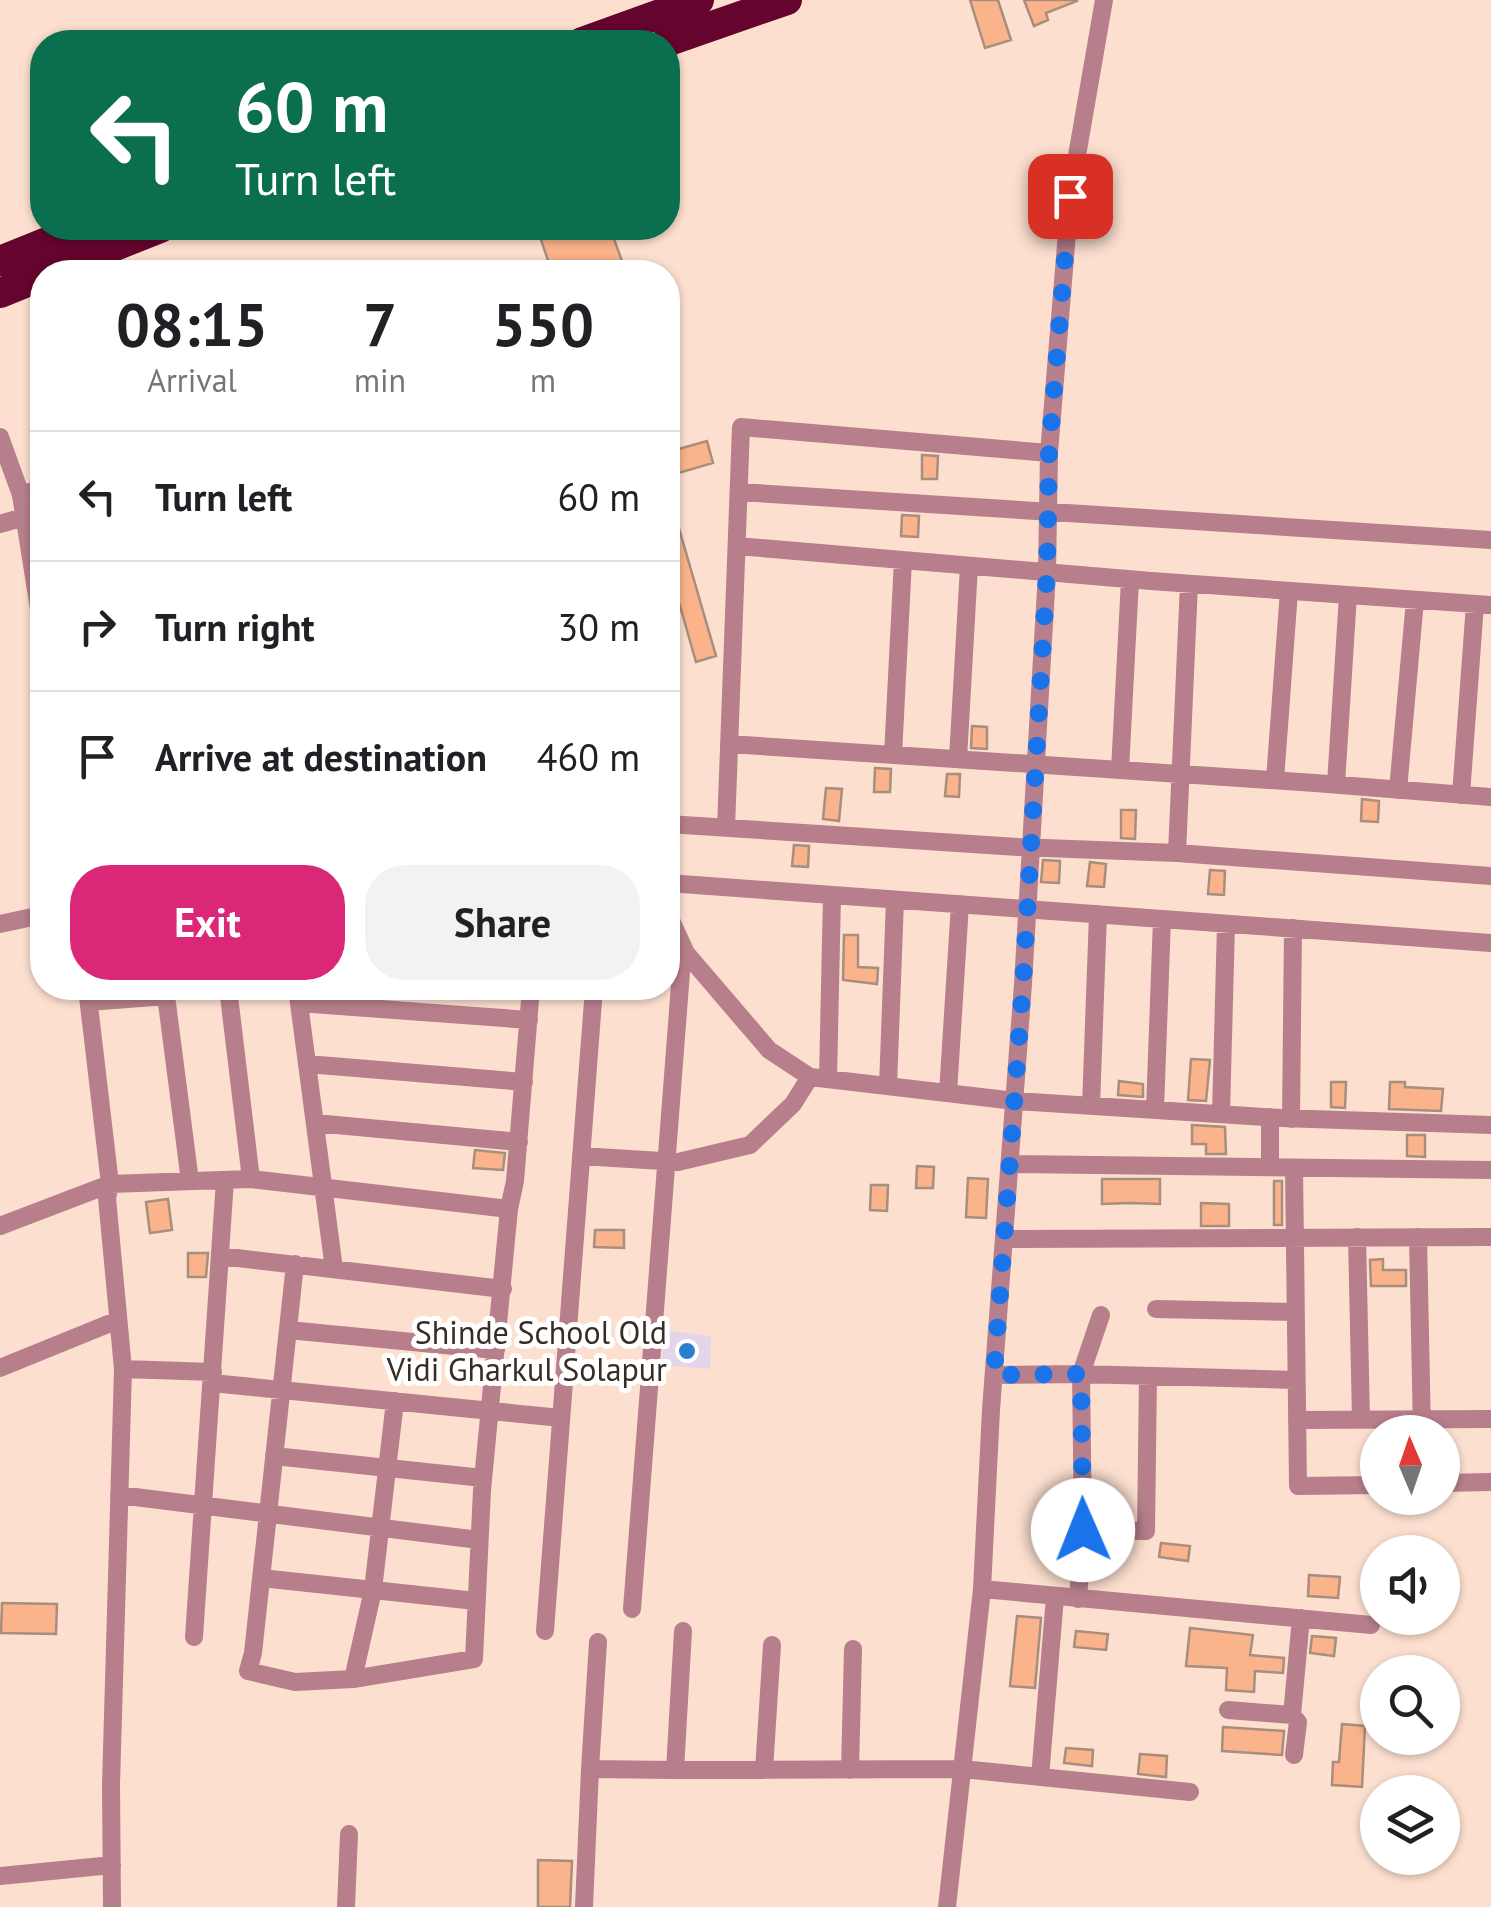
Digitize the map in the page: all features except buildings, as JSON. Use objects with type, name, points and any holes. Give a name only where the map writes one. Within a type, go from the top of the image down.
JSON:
[{"type":"highway","points":[[615,30],[699,0]]},
{"type":"highway","points":[[680,37],[787,0]]},
{"type":"highway","points":[[0,260],[51,240]]},
{"type":"highway","points":[[80,260],[130,240]]},
{"type":"highway","points":[[0,293],[30,281]]},
{"type":"street","points":[[947,1907],[982,1589],[1028,909],[1047,572],[1049,452],[1066,225],[1104,0]]},
{"type":"street","points":[[726,828],[741,427],[1049,452]]},
{"type":"street","points":[[0,437],[21,495],[30,554]]},
{"type":"street","points":[[21,495],[30,492]]},
{"type":"street","points":[[739,492],[1491,540]]},
{"type":"street","points":[[0,524],[24,517]]},
{"type":"street","points":[[737,546],[1483,605],[1460,795]]},
{"type":"street","points":[[892,754],[903,560]]},
{"type":"street","points":[[958,759],[970,566]]},
{"type":"street","points":[[1120,770],[1130,580]]},
{"type":"street","points":[[1178,852],[1189,584]]},
{"type":"street","points":[[1275,780],[1289,591]]},
{"type":"street","points":[[1336,784],[1348,595]]},
{"type":"street","points":[[1398,790],[1414,600]]},
{"type":"street","points":[[730,744],[1491,797]]},
{"type":"street","points":[[680,825],[1031,847],[1178,852],[1491,876]]},
{"type":"street","points":[[680,884],[1491,943]]},
{"type":"street","points":[[581,1156],[678,1162],[750,1144],[819,1078],[832,895]]},
{"type":"street","points":[[888,1086],[896,900]]},
{"type":"street","points":[[948,1093],[960,904]]},
{"type":"street","points":[[1091,1106],[1098,914]]},
{"type":"street","points":[[0,924],[30,918]]},
{"type":"street","points":[[1155,1110],[1162,919]]},
{"type":"street","points":[[1221,1114],[1226,924]]},
{"type":"street","points":[[1292,1119],[1293,928]]},
{"type":"street","points":[[680,940],[768,1050],[819,1078],[1014,1101],[1270,1118],[1491,1126]]},
{"type":"street","points":[[680,984],[683,946]]},
{"type":"street","points":[[89,1000],[110,1184],[107,1198],[123,1369],[111,1785],[112,1907]]},
{"type":"street","points":[[166,1000],[190,1181]]},
{"type":"street","points":[[229,1000],[251,1178]]},
{"type":"street","points":[[299,1000],[334,1269]]},
{"type":"street","points":[[344,1000],[529,1020]]},
{"type":"street","points":[[295,1264],[248,1671],[296,1682],[353,1679],[474,1659],[483,1478],[531,1000]]},
{"type":"street","points":[[545,1632],[593,1000]]},
{"type":"street","points":[[632,1608],[679,1000]]},
{"type":"street","points":[[307,1064],[524,1082]]},
{"type":"street","points":[[1270,1118],[1270,1168]]},
{"type":"street","points":[[315,1123],[519,1142]]},
{"type":"street","points":[[1010,1164],[1491,1170]]},
{"type":"street","points":[[1294,1168],[1298,1486],[1360,1484]]},
{"type":"street","points":[[0,1226],[110,1184],[251,1178],[509,1209]]},
{"type":"street","points":[[194,1638],[225,1180]]},
{"type":"street","points":[[1004,1239],[1491,1236]]},
{"type":"street","points":[[1357,1237],[1362,1415]]},
{"type":"street","points":[[1418,1237],[1422,1415]]},
{"type":"street","points":[[220,1256],[503,1289]]},
{"type":"street","points":[[1156,1309],[1296,1312]]},
{"type":"street","points":[[1078,1599],[1083,1530],[1081,1374],[1101,1315]]},
{"type":"street","points":[[0,1368],[118,1320]]},
{"type":"street","points":[[288,1330],[496,1350]]},
{"type":"street","points":[[123,1369],[281,1390],[561,1418]]},
{"type":"street","points":[[994,1375],[1296,1380]]},
{"type":"street","points":[[1083,1530],[1146,1530],[1148,1376]]},
{"type":"street","points":[[353,1679],[373,1590],[396,1401]]},
{"type":"street","points":[[1460,1422],[1491,1418]]},
{"type":"street","points":[[1297,1420],[1360,1419]]},
{"type":"street","points":[[274,1456],[483,1478]]},
{"type":"street","points":[[1460,1483],[1491,1482]]},
{"type":"street","points":[[119,1495],[480,1540]]},
{"type":"street","points":[[261,1578],[476,1601]]},
{"type":"street","points":[[982,1589],[1360,1624]]},
{"type":"street","points":[[1040,1777],[1055,1597]]},
{"type":"street","points":[[1294,1755],[1298,1722],[1292,1714],[1301,1618]]},
{"type":"street","points":[[675,1770],[683,1631]]},
{"type":"street","points":[[584,1907],[598,1642]]},
{"type":"street","points":[[764,1770],[772,1646]]},
{"type":"street","points":[[850,1770],[853,1649]]},
{"type":"street","points":[[1228,1710],[1292,1714]]},
{"type":"street","points":[[590,1769],[962,1769],[1190,1792]]},
{"type":"street","points":[[346,1907],[349,1834]]},
{"type":"street","points":[[0,1876],[112,1865]]},
{"type":"shaded area","name":"Shinde School Old Vidi Gharkul Solapur","points":[[663,1330],[711,1336],[710,1369],[662,1365]]},
{"type":"place","name":"Shinde School Old Vidi Gharkul Solapur","points":[[687,1351]]},
{"type":"route","points":[[1070,196],[1049,452],[1047,572],[1023,984],[994,1375],[1081,1374],[1083,1530]]}]
